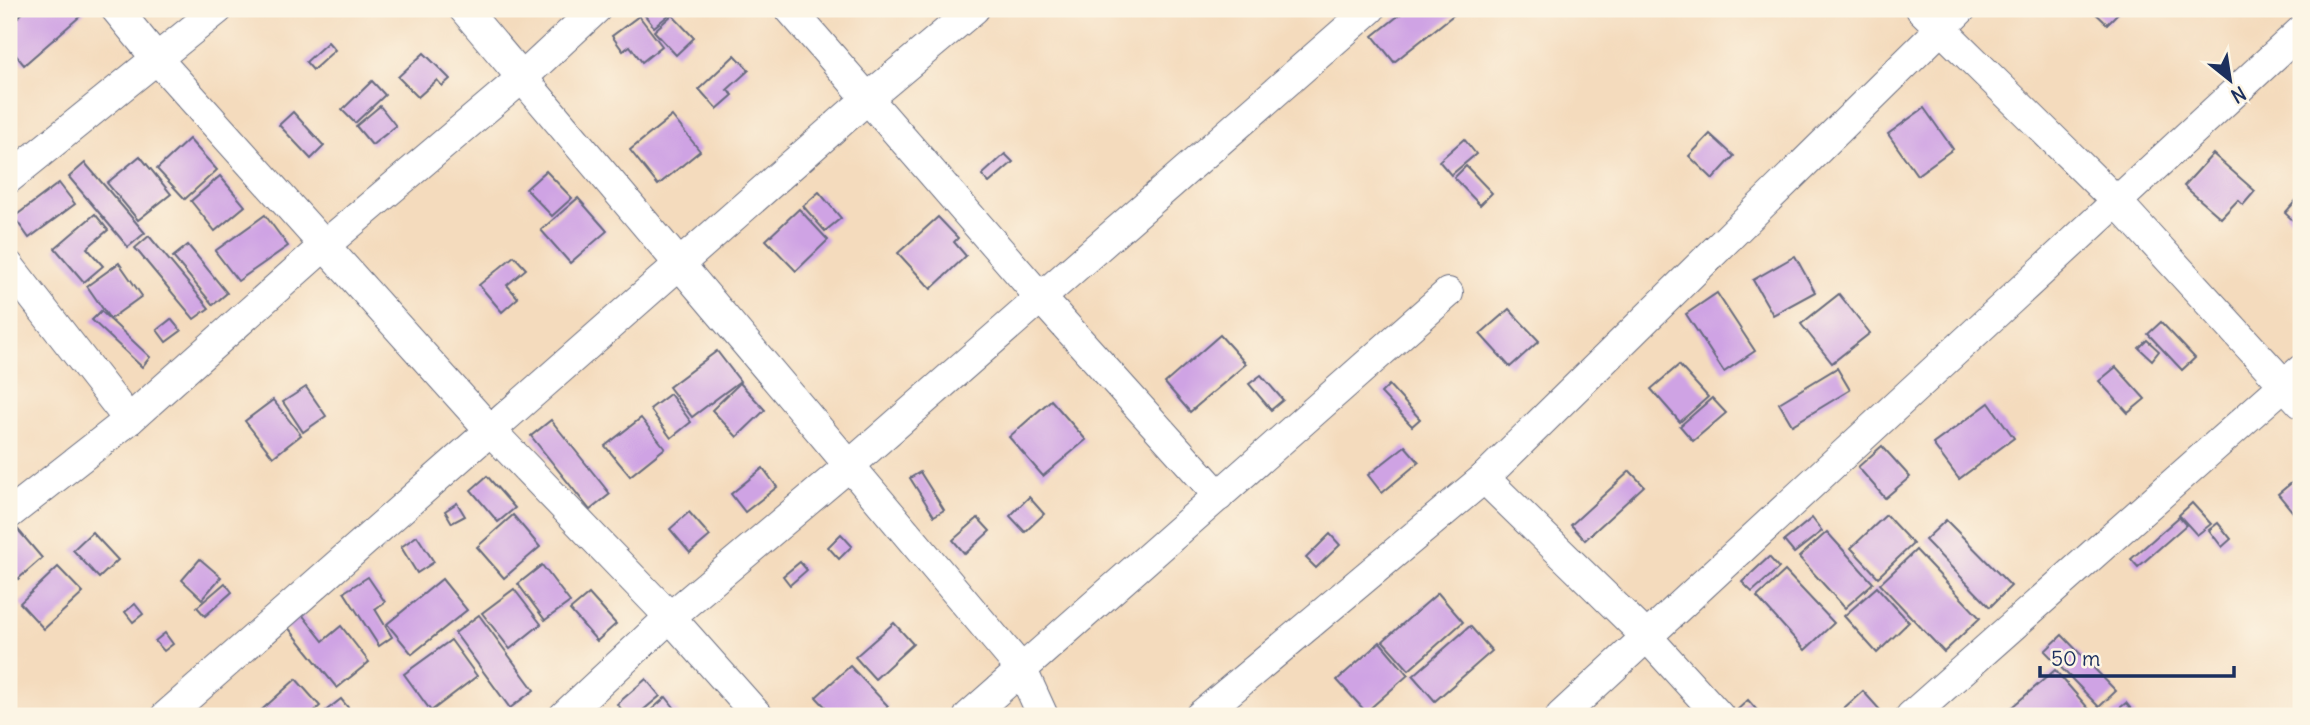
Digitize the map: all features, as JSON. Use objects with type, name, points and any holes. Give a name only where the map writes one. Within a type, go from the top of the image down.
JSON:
[{"type":"street","points":[[116,9],[157,59],[490,430],[670,617],[758,716]]},
{"type":"street","points":[[9,178],[218,9]]},
{"type":"street","points":[[464,9],[1022,670],[1043,716]]},
{"type":"street","points":[[9,514],[129,420],[325,244],[523,77],[596,9]]},
{"type":"street","points":[[790,9],[1040,298],[1219,496]]},
{"type":"street","points":[[166,716],[868,97],[974,9]]},
{"type":"street","points":[[564,716],[670,617],[850,465],[1370,9]]},
{"type":"street","points":[[1200,716],[1485,478],[1930,19],[1961,9]]},
{"type":"street","points":[[1911,716],[2296,386],[2117,202],[1930,19]]},
{"type":"street","points":[[1561,716],[2301,31]]},
{"type":"street","points":[[9,266],[129,420]]},
{"type":"street","points":[[969,716],[1448,293]]},
{"type":"street","points":[[1485,478],[1648,638],[1719,716]]},
{"type":"building","points":[[27,9],[82,9],[85,12],[24,65],[9,47],[9,25]]},
{"type":"building","points":[[640,9],[676,9],[654,27]]},
{"type":"building","points":[[1407,9],[1461,9],[1394,62],[1373,36]]},
{"type":"building","points":[[2091,9],[2122,9],[2107,24]]},
{"type":"building","points":[[672,15],[694,38],[676,55],[654,31]]},
{"type":"building","points":[[639,16],[662,46],[642,62],[630,46],[623,51],[612,36]]},
{"type":"building","points":[[328,42],[335,50],[313,70],[306,62]]},
{"type":"building","points":[[424,53],[450,79],[442,86],[437,80],[418,97],[398,77]]},
{"type":"building","points":[[735,55],[749,70],[727,90],[733,95],[717,109],[699,89]]},
{"type":"building","points":[[372,81],[385,95],[355,123],[342,110]]},
{"type":"building","points":[[380,106],[396,126],[372,145],[356,126]]},
{"type":"building","points":[[1924,108],[1953,149],[1917,175],[1888,134]]},
{"type":"building","points":[[293,112],[324,146],[311,159],[279,125]]},
{"type":"building","points":[[672,116],[700,151],[658,185],[630,150]]},
{"type":"building","points":[[1710,134],[1734,156],[1713,179],[1689,156]]},
{"type":"building","points":[[189,139],[217,170],[185,199],[157,169]]},
{"type":"building","points":[[1464,139],[1476,154],[1451,175],[1439,161]]},
{"type":"building","points":[[1005,154],[1013,162],[989,183],[982,175]]},
{"type":"building","points":[[2213,154],[2255,191],[2243,205],[2238,200],[2221,218],[2184,186]]},
{"type":"building","points":[[140,156],[171,194],[138,220],[107,183]]},
{"type":"building","points":[[85,163],[145,233],[128,247],[69,177]]},
{"type":"building","points":[[1466,166],[1492,193],[1480,205],[1454,178]]},
{"type":"building","points":[[546,171],[572,198],[552,216],[526,189]]},
{"type":"building","points":[[220,176],[245,206],[215,231],[191,201]]},
{"type":"building","points":[[59,183],[75,204],[29,238],[14,217]]},
{"type":"building","points":[[819,192],[841,218],[825,231],[803,206]]},
{"type":"building","points":[[2299,197],[2301,199],[2301,228],[2285,213]]},
{"type":"building","points":[[578,198],[607,231],[570,263],[541,230]]},
{"type":"building","points":[[799,209],[828,240],[796,271],[766,240]]},
{"type":"building","points":[[95,214],[108,230],[87,248],[103,266],[84,282],[55,248]]},
{"type":"building","points":[[265,215],[288,246],[238,281],[215,251]]},
{"type":"building","points":[[938,217],[958,238],[954,242],[966,256],[931,289],[898,253]]},
{"type":"building","points":[[149,236],[209,308],[194,319],[135,248]]},
{"type":"building","points":[[188,245],[227,293],[213,305],[173,257]]},
{"type":"building","points":[[514,256],[526,269],[507,285],[518,298],[502,312],[479,285]]},
{"type":"building","points":[[1795,256],[1815,292],[1773,315],[1753,280]]},
{"type":"building","points":[[119,263],[142,296],[110,319],[87,286]]},
{"type":"building","points":[[1717,293],[1755,351],[1724,372],[1686,314]]},
{"type":"building","points":[[1839,294],[1870,333],[1832,363],[1801,324]]},
{"type":"building","points":[[1509,309],[1539,341],[1510,367],[1480,334]]},
{"type":"building","points":[[101,311],[150,357],[142,367],[92,320]]},
{"type":"building","points":[[171,319],[181,331],[166,342],[157,330]]},
{"type":"building","points":[[2161,322],[2195,358],[2182,370],[2148,334]]},
{"type":"building","points":[[1220,335],[1246,364],[1190,412],[1165,383]]},
{"type":"building","points":[[2147,340],[2159,351],[2152,360],[2139,348]]},
{"type":"building","points":[[717,351],[740,381],[692,417],[669,387]]},
{"type":"building","points":[[1679,365],[1708,397],[1680,422],[1651,389]]},
{"type":"building","points":[[2116,367],[2145,399],[2128,413],[2099,381]]},
{"type":"building","points":[[1837,368],[1850,390],[1792,425],[1779,403]]},
{"type":"building","points":[[1261,375],[1283,400],[1271,410],[1249,384]]},
{"type":"building","points":[[740,383],[765,410],[737,437],[712,410]]},
{"type":"building","points":[[1389,385],[1420,419],[1412,426],[1381,393]]},
{"type":"building","points":[[306,387],[326,416],[303,432],[283,402]]},
{"type":"building","points":[[670,394],[691,422],[671,438],[650,409]]},
{"type":"building","points":[[1712,398],[1726,413],[1693,441],[1680,426]]},
{"type":"building","points":[[273,400],[301,435],[273,457],[245,421]]},
{"type":"building","points":[[1051,400],[1086,440],[1043,476],[1009,437]]},
{"type":"building","points":[[1989,403],[2014,438],[1959,479],[1933,444]]},
{"type":"building","points":[[641,418],[665,448],[630,476],[605,446]]},
{"type":"building","points":[[551,420],[610,494],[590,510],[531,436]]},
{"type":"building","points":[[1405,446],[1419,462],[1382,493],[1368,475]]},
{"type":"building","points":[[1882,446],[1910,477],[1885,498],[1858,467]]},
{"type":"building","points":[[763,468],[777,487],[745,512],[731,494]]},
{"type":"building","points":[[1630,471],[1644,486],[1585,540],[1571,525]]},
{"type":"building","points":[[920,472],[944,510],[934,516],[910,478]]},
{"type":"building","points":[[2301,475],[2301,522],[2278,494]]},
{"type":"building","points":[[487,476],[515,508],[498,522],[471,490]]},
{"type":"building","points":[[1029,497],[1044,514],[1025,532],[1010,516]]},
{"type":"building","points":[[457,503],[465,516],[452,523],[445,511]]},
{"type":"building","points":[[2192,503],[2211,524],[2197,535],[2179,515]]},
{"type":"building","points":[[689,512],[710,536],[690,553],[670,529]]},
{"type":"building","points":[[513,515],[540,547],[504,578],[477,547]]},
{"type":"building","points":[[1886,515],[1913,544],[1878,577],[1851,548]]},
{"type":"building","points":[[2179,517],[2186,525],[2138,567],[2131,559]]},
{"type":"building","points":[[978,518],[990,531],[965,554],[953,540]]},
{"type":"building","points":[[1812,518],[1822,531],[1794,553],[1784,541]]},
{"type":"building","points":[[1946,520],[2011,586],[1990,607],[1925,540]]},
{"type":"building","points":[[2218,523],[2231,539],[2222,547],[2209,530]]},
{"type":"building","points":[[14,525],[42,558],[18,579],[9,569],[9,529]]},
{"type":"building","points":[[92,532],[118,560],[99,578],[73,550]]},
{"type":"building","points":[[1827,532],[1873,583],[1845,608],[1799,557]]},
{"type":"building","points":[[841,534],[852,546],[839,559],[828,547]]},
{"type":"building","points":[[1330,534],[1340,545],[1316,568],[1306,558]]},
{"type":"building","points":[[417,536],[434,562],[417,573],[401,547]]},
{"type":"building","points":[[1916,550],[1980,618],[1944,652],[1880,584]]},
{"type":"building","points":[[1769,557],[1779,568],[1752,592],[1742,582]]},
{"type":"building","points":[[200,559],[221,577],[202,599],[182,580]]},
{"type":"building","points":[[800,562],[807,570],[790,585],[783,576]]},
{"type":"building","points":[[542,565],[570,602],[545,620],[518,584]]},
{"type":"building","points":[[58,567],[83,593],[44,629],[20,603]]},
{"type":"building","points":[[1785,571],[1834,623],[1805,650],[1757,597]]},
{"type":"building","points":[[368,577],[385,602],[375,609],[392,637],[379,646],[344,592]]},
{"type":"building","points":[[442,579],[467,610],[412,654],[387,624]]},
{"type":"building","points":[[225,583],[232,592],[205,616],[197,607]]},
{"type":"building","points":[[1877,587],[1909,622],[1877,653],[1844,616]]},
{"type":"building","points":[[514,589],[541,624],[510,649],[482,613]]},
{"type":"building","points":[[1438,593],[1463,622],[1409,670],[1383,641]]},
{"type":"building","points":[[589,594],[616,624],[597,641],[570,610]]},
{"type":"building","points":[[135,604],[143,614],[133,622],[125,612]]},
{"type":"building","points":[[297,608],[323,641],[341,626],[369,662],[337,688],[282,620]]},
{"type":"building","points":[[479,615],[534,690],[510,708],[455,633]]},
{"type":"building","points":[[894,623],[913,644],[875,679],[855,657]]},
{"type":"building","points":[[1470,626],[1492,651],[1435,701],[1413,676]]},
{"type":"building","points":[[165,633],[173,644],[164,651],[155,641]]},
{"type":"building","points":[[2062,635],[2116,691],[2099,707],[2045,651]]},
{"type":"building","points":[[451,640],[477,676],[431,711],[404,674]]},
{"type":"building","points":[[1380,642],[1408,675],[1366,712],[1337,680]]},
{"type":"building","points":[[850,666],[888,706],[877,716],[834,716],[816,697]]},
{"type":"building","points":[[2055,670],[2095,716],[2010,716],[2006,712]]},
{"type":"building","points":[[296,679],[320,706],[309,716],[255,716]]},
{"type":"building","points":[[646,679],[660,696],[636,716],[627,716],[617,704]]},
{"type":"building","points":[[1863,691],[1880,710],[1873,716],[1835,716]]},
{"type":"building","points":[[666,697],[681,716],[655,716],[650,711]]},
{"type":"building","points":[[341,699],[355,716],[319,716]]},
{"type":"building","points":[[1748,700],[1762,716],[1738,716],[1735,712]]},
{"type":"building","points":[[2126,703],[2137,716],[2110,716]]}]
